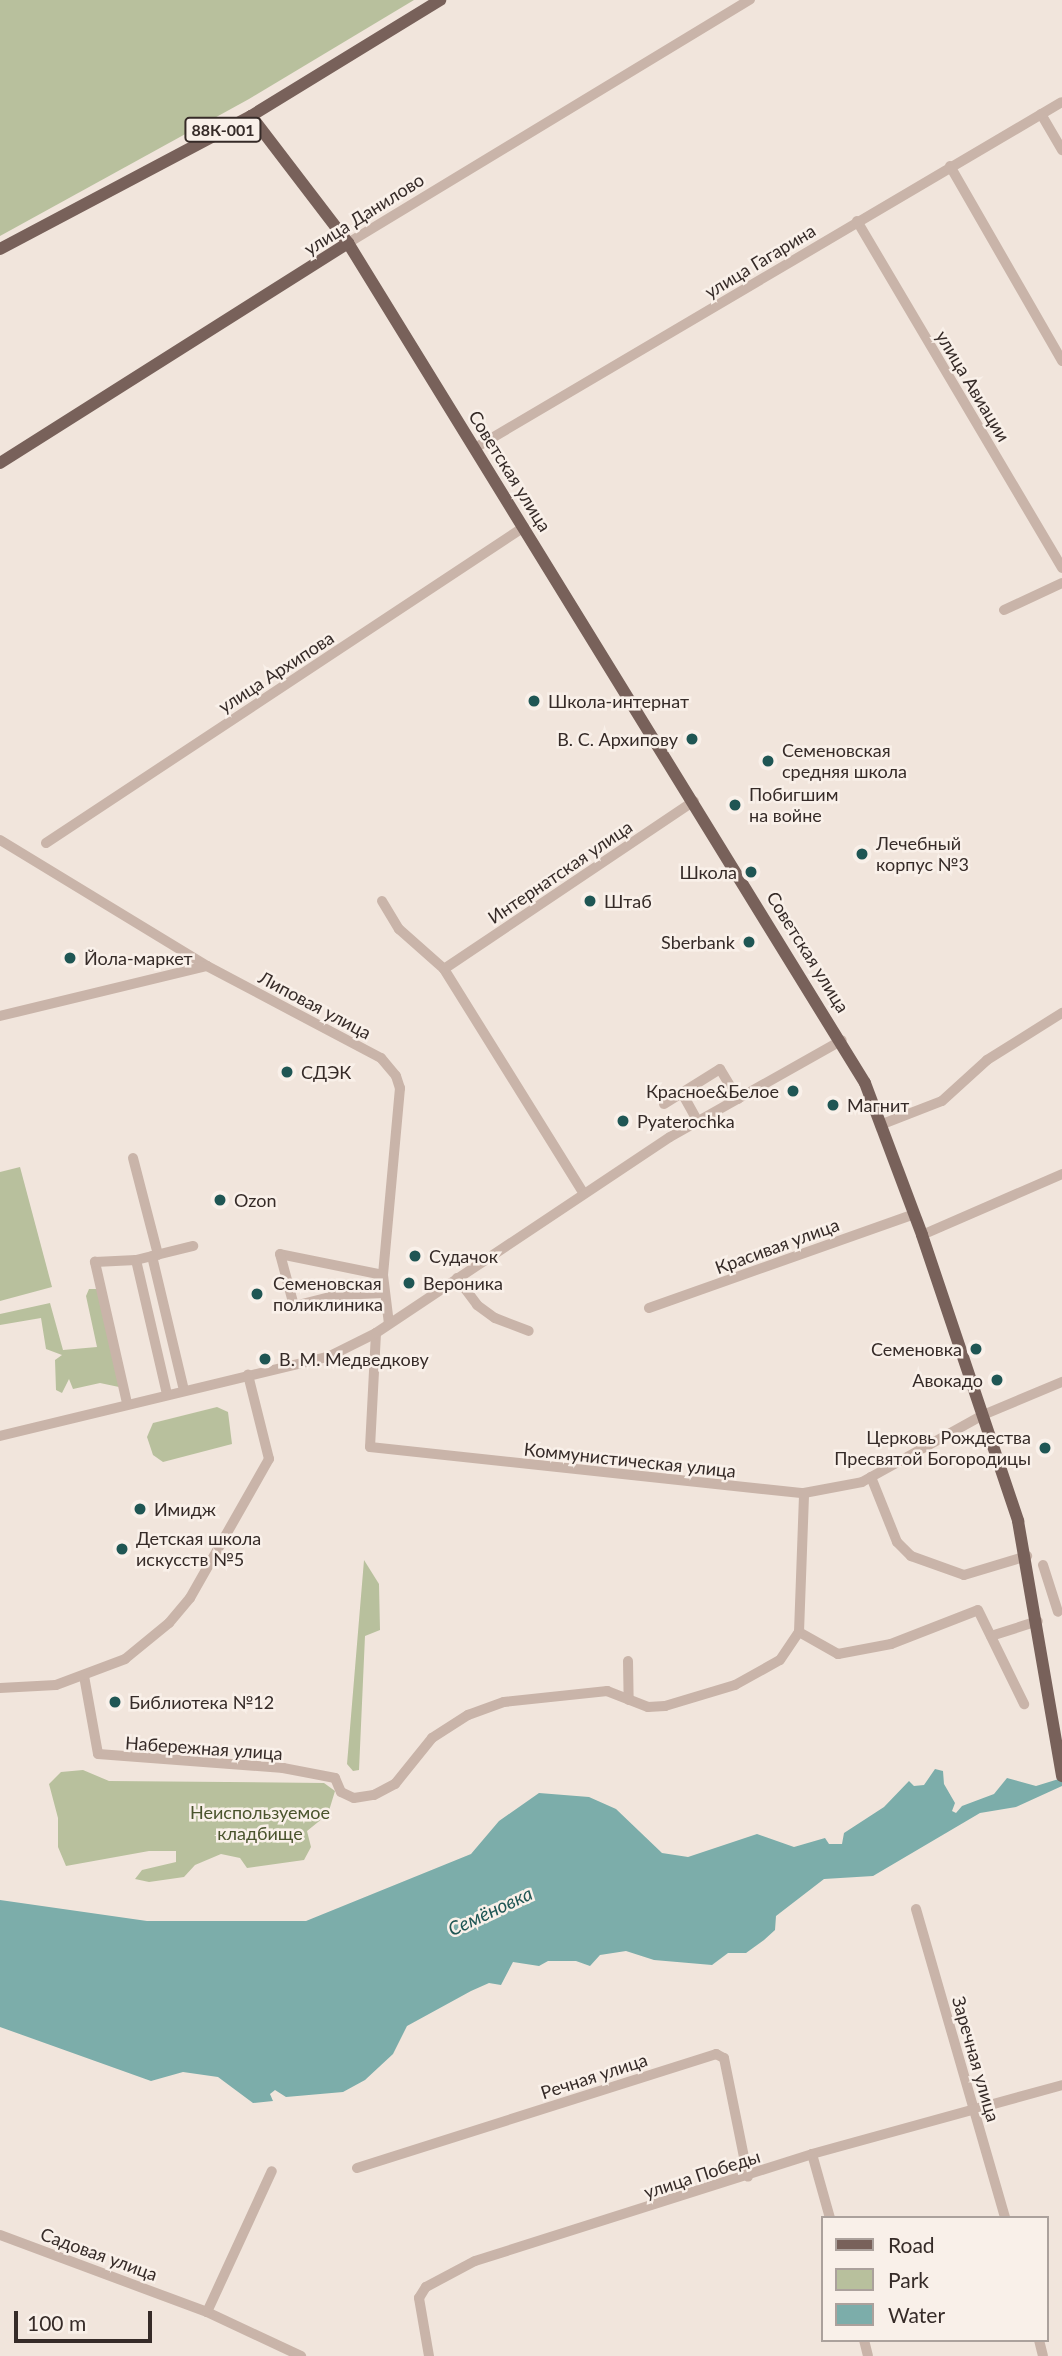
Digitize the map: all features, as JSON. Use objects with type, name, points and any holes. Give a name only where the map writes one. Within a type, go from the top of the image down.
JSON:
[{"type":"main road","name":"88К-001","points":[[0,249],[251,116],[440,0]]},
{"type":"main road","name":"Советская улица","points":[[251,116],[348,243],[842,1040],[880,1125],[922,1235],[1027,1556],[1062,1776]]},
{"type":"main road","name":"улица Данилово","points":[[0,463],[348,243]]},
{"type":"street","name":"улица Данилово","points":[[348,243],[750,0]]},
{"type":"street","name":"улица Гагарина","points":[[475,448],[1062,102]]},
{"type":"street","points":[[1041,114],[1062,150]]},
{"type":"street","points":[[950,166],[1062,362]]},
{"type":"street","name":"улица Авиации","points":[[857,221],[1062,568]]},
{"type":"street","name":"улица Архипова","points":[[46,843],[524,527]]},
{"type":"street","points":[[1004,610],[1062,583]]},
{"type":"street","name":"Интернатская улица","points":[[444,969],[694,801]]},
{"type":"street","name":"Липовая улица","points":[[0,839],[207,966],[381,1058],[396,1076],[400,1088],[383,1275],[383,1293],[389,1324]]},
{"type":"street","points":[[382,901],[399,929],[444,969],[583,1192]]},
{"type":"street","points":[[0,1016],[207,966]]},
{"type":"street","points":[[880,1125],[942,1101],[987,1060],[1062,1013]]},
{"type":"street","points":[[0,1436],[127,1403],[330,1356],[376,1333],[583,1192],[698,1122],[842,1040]]},
{"type":"street","points":[[664,1104],[720,1069],[738,1099]]},
{"type":"street","points":[[682,1094],[698,1122]]},
{"type":"street","points":[[133,1158],[184,1390]]},
{"type":"street","points":[[922,1235],[1062,1174]]},
{"type":"street","name":"Красивая улица","points":[[649,1308],[914,1214]]},
{"type":"street","points":[[127,1403],[95,1262],[136,1260],[193,1246]]},
{"type":"street","points":[[383,1275],[280,1254],[294,1306],[338,1295],[383,1293]]},
{"type":"street","points":[[136,1260],[167,1394]]},
{"type":"street","points":[[457,1278],[477,1305],[495,1318],[529,1331]]},
{"type":"street","name":"Коммунистическая улица","points":[[376,1333],[370,1447],[804,1493],[838,1489],[871,1477],[983,1415],[1062,1382]]},
{"type":"street","points":[[0,1688],[56,1685],[83,1676],[125,1659],[169,1623],[210,1570],[257,1487],[269,1459],[248,1375]]},
{"type":"street","points":[[871,1477],[897,1542],[911,1556],[964,1575],[1027,1556]]},
{"type":"street","points":[[804,1493],[799,1632],[838,1654],[891,1644],[978,1610],[1024,1704]]},
{"type":"street","points":[[1043,1565],[1058,1612]]},
{"type":"street","points":[[991,1636],[1038,1621]]},
{"type":"street","name":"Набережная улица","points":[[83,1676],[98,1754],[283,1768],[335,1778],[341,1792],[354,1798],[374,1795],[395,1784],[432,1738],[468,1715],[504,1702],[607,1691],[648,1707],[665,1706],[735,1685],[780,1660],[799,1632]]},
{"type":"street","points":[[628,1661],[629,1700]]},
{"type":"street","name":"Заречная улица","points":[[916,1909],[1004,2216]]},
{"type":"street","name":"Речная улица","points":[[357,2168],[716,2054],[724,2058],[748,2177]]},
{"type":"street","name":"улица Победы","points":[[429,2356],[418,2307],[426,2287],[475,2261],[748,2177],[812,2154],[1062,2085]]},
{"type":"street","points":[[812,2154],[829,2216]]},
{"type":"street","points":[[207,2312],[272,2171]]},
{"type":"street","name":"Садовая улица","points":[[0,2235],[207,2312],[301,2356]]},
{"type":"green space","points":[[0,0],[414,0],[249,99],[0,236]]},
{"type":"green space","points":[[20,1167],[52,1287],[0,1301],[0,1172]]},
{"type":"green space","points":[[89,1289],[97,1289],[119,1387],[100,1383],[73,1389],[69,1379],[62,1393],[56,1390],[55,1360],[62,1355],[46,1349],[41,1318],[0,1325],[0,1314],[50,1303],[63,1350],[97,1347],[86,1296]]},
{"type":"green space","points":[[217,1407],[228,1412],[232,1444],[163,1462],[153,1455],[147,1437],[153,1423]]},
{"type":"green space","points":[[364,1560],[379,1584],[380,1630],[365,1636],[359,1770],[353,1771],[347,1764]]},
{"type":"green space","name":"Неиспользуемое кладбище","points":[[83,1770],[109,1781],[324,1783],[335,1791],[328,1814],[307,1831],[311,1847],[304,1860],[247,1868],[240,1858],[221,1854],[195,1865],[184,1877],[149,1882],[135,1879],[142,1870],[176,1862],[176,1851],[149,1851],[66,1866],[58,1847],[58,1818],[49,1784],[61,1772]]},
{"type":"water","name":"Семёновка","points":[[935,1769],[943,1771],[944,1784],[955,1803],[952,1811],[956,1813],[962,1806],[994,1794],[1007,1778],[1036,1786],[1062,1778],[1062,1786],[1016,1807],[980,1813],[873,1876],[824,1879],[776,1916],[775,1930],[764,1940],[746,1953],[728,1953],[712,1965],[654,1960],[626,1951],[600,1955],[590,1966],[576,1961],[548,1961],[539,1966],[513,1962],[501,1985],[489,1983],[407,2026],[393,2054],[365,2080],[343,2092],[286,2097],[275,2090],[270,2094],[273,2101],[253,2103],[218,2077],[183,2072],[151,2081],[0,2027],[0,1900],[147,1921],[306,1921],[471,1854],[499,1821],[539,1793],[589,1797],[616,1809],[662,1853],[688,1857],[757,1834],[794,1847],[825,1838],[829,1844],[842,1844],[844,1833],[884,1807],[909,1781],[914,1786],[924,1785]]},
{"type":"place","name":"Школа-интернат","points":[[534,701]]},
{"type":"place","name":"В. С. Архипову","points":[[692,739]]},
{"type":"place","name":"Семеновская средняя школа","points":[[768,761]]},
{"type":"place","name":"Побигшим на войне","points":[[735,805]]},
{"type":"place","name":"Лечебный корпус №3","points":[[862,854]]},
{"type":"place","name":"Школа","points":[[751,872]]},
{"type":"place","name":"Штаб","points":[[590,901]]},
{"type":"place","name":"Sberbank","points":[[749,942]]},
{"type":"place","name":"Йола-маркет","points":[[70,958]]},
{"type":"place","name":"СДЭК","points":[[287,1072]]},
{"type":"place","name":"Красное&Белое","points":[[793,1091]]},
{"type":"place","name":"Магнит","points":[[833,1105]]},
{"type":"place","name":"Pyaterochka","points":[[623,1121]]},
{"type":"place","name":"Ozon","points":[[220,1200]]},
{"type":"place","name":"Судачок","points":[[415,1256]]},
{"type":"place","name":"Вероника","points":[[409,1283]]},
{"type":"place","name":"Семеновская поликлиника","points":[[257,1294]]},
{"type":"place","name":"Семеновка","points":[[976,1349]]},
{"type":"place","name":"В. М. Медведкову","points":[[265,1359]]},
{"type":"place","name":"Авокадо","points":[[997,1380]]},
{"type":"place","name":"Церковь Рождества Пресвятой Богородицы","points":[[1045,1448]]},
{"type":"place","name":"Имидж","points":[[140,1509]]},
{"type":"place","name":"Детская школа искусств №5","points":[[122,1549]]},
{"type":"place","name":"Библиотека №12","points":[[115,1702]]}]
